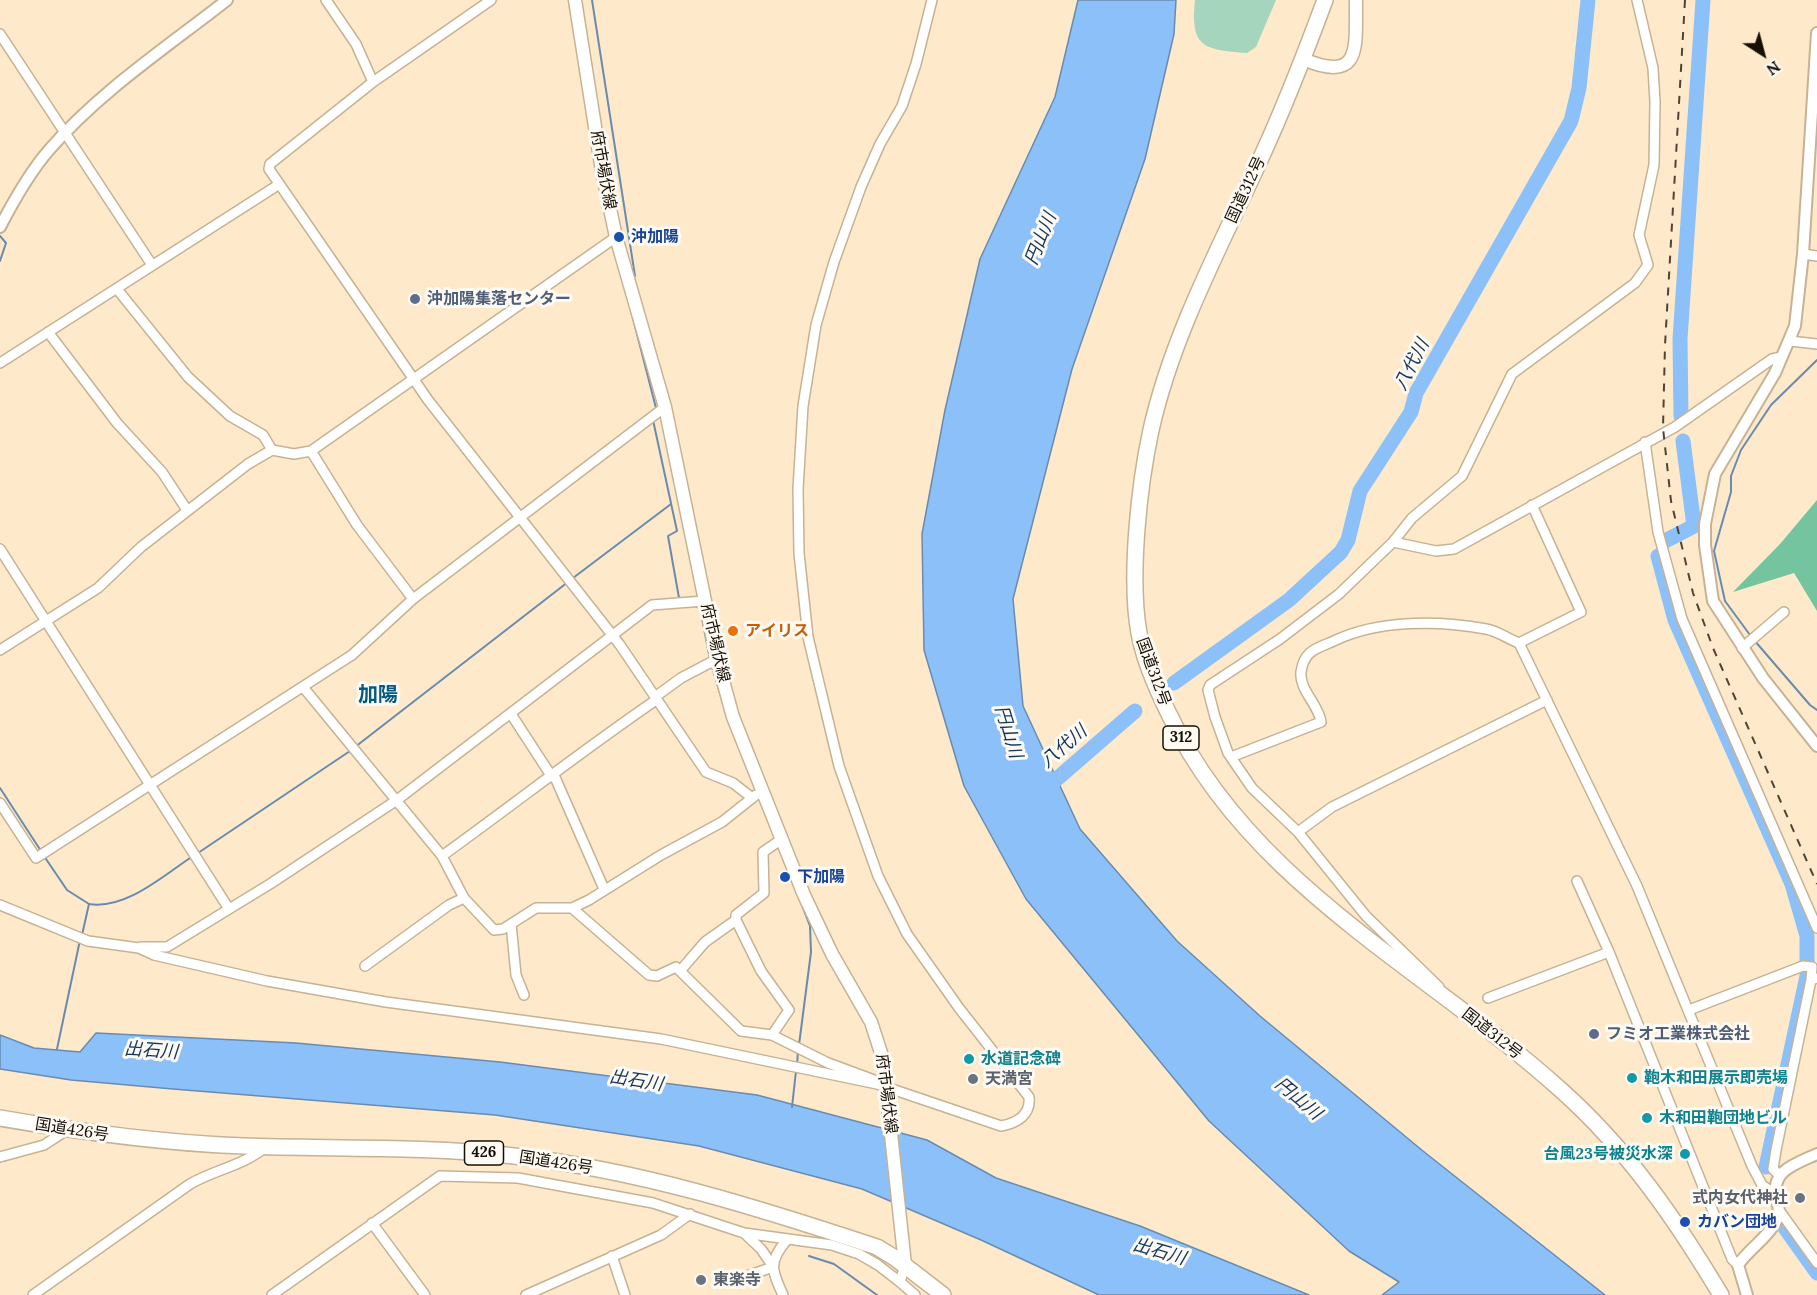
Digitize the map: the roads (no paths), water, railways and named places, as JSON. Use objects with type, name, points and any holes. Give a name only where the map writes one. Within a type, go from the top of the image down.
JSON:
[{"type":"highway","name":"国道312号","points":[[1325,0],[1303,59],[1188,319],[1152,429],[1140,516],[1137,563],[1138,631],[1157,691],[1173,725],[1223,802],[1289,874],[1539,1070],[1608,1136],[1630,1160],[1675,1221],[1721,1295]]},
{"type":"highway","name":"国道426号","points":[[0,1118],[132,1139],[483,1153],[631,1175],[802,1222],[877,1248],[905,1265],[943,1295]]},
{"type":"main road","name":"府市場伏線","points":[[575,0],[602,171],[616,237],[665,407],[704,601],[733,717],[782,839],[832,954],[871,1022],[883,1059],[884,1090],[905,1265]]},
{"type":"main road","points":[[1303,59],[1324,68],[1335,68],[1346,64],[1353,56],[1356,0]]},
{"type":"street","points":[[0,227],[16,196],[66,132],[104,98],[227,0]]},
{"type":"street","points":[[326,0],[356,44],[373,82]]},
{"type":"street","points":[[491,0],[373,82],[270,165],[269,169],[414,379],[611,636],[706,772],[733,783],[751,797]]},
{"type":"street","points":[[139,948],[154,955],[271,982],[526,1023],[661,1039],[884,1090],[1001,1126],[1019,1120],[1030,1105],[1029,1097],[959,1008],[907,934],[878,876],[839,766],[808,637],[800,564],[798,489],[803,406],[816,325],[834,262],[857,198],[880,144],[902,106],[916,64],[932,0]]},
{"type":"street","points":[[1441,995],[1438,984],[1366,916],[1298,832],[1252,788],[1230,757],[1210,702],[1210,686],[1280,639],[1339,594],[1393,542],[1412,518],[1462,476],[1512,374],[1644,274],[1648,265],[1639,235],[1654,165],[1654,102],[1653,68],[1637,0]]},
{"type":"street","points":[[1817,33],[1815,96],[1798,307],[1790,341],[1715,474],[1705,524],[1705,545],[1713,601],[1742,648],[1817,746]]},
{"type":"street","points":[[0,34],[152,265]]},
{"type":"street","points":[[0,363],[278,185]]},
{"type":"street","points":[[0,650],[98,588],[141,547],[248,464],[272,450],[294,454],[311,451],[616,237]]},
{"type":"street","points":[[1803,255],[1817,256]]},
{"type":"street","points":[[117,289],[188,377],[230,416],[263,435],[272,450]]},
{"type":"street","points":[[48,332],[117,423],[162,472],[188,510]]},
{"type":"street","points":[[1790,341],[1817,344]]},
{"type":"street","points":[[1393,542],[1436,551],[1454,549],[1675,427],[1772,359],[1782,357]]},
{"type":"street","points":[[0,803],[36,858],[352,655],[413,599],[665,407]]},
{"type":"street","points":[[1645,442],[1658,532],[1682,620],[1817,928]]},
{"type":"street","points":[[311,451],[357,525],[413,599]]},
{"type":"street","points":[[1520,643],[1581,612],[1532,506]]},
{"type":"street","points":[[0,549],[229,909]]},
{"type":"street","points":[[0,905],[88,941],[139,948],[167,947],[397,800],[652,605],[704,601]]},
{"type":"street","points":[[1742,648],[1784,612]]},
{"type":"street","points":[[1230,757],[1321,722],[1302,680],[1306,656],[1311,650],[1353,632],[1395,625],[1442,625],[1484,628],[1520,643],[1637,886],[1752,1166],[1762,1185],[1775,1194]]},
{"type":"street","points":[[442,856],[553,776],[606,733],[681,678],[717,659]]},
{"type":"street","points":[[303,687],[442,856],[464,898],[494,930],[511,924],[536,908],[572,908],[722,822],[751,797],[764,792]]},
{"type":"street","points":[[1298,832],[1332,807],[1547,700]]},
{"type":"street","points":[[511,714],[553,776],[604,890]]},
{"type":"street","points":[[772,1035],[789,1010],[761,971],[736,920],[736,915],[764,893],[763,852],[782,839]]},
{"type":"street","points":[[1577,881],[1609,952],[1732,1259],[1738,1264],[1747,1295]]},
{"type":"street","points":[[364,966],[449,905],[464,898]]},
{"type":"street","points":[[572,908],[649,975],[657,976],[675,968],[680,971],[741,1031],[772,1035],[828,1063],[870,1077],[884,1090]]},
{"type":"street","points":[[680,971],[705,942],[736,920]]},
{"type":"street","points":[[511,924],[516,975],[524,995]]},
{"type":"street","points":[[1488,998],[1609,952]]},
{"type":"street","points":[[1689,1010],[1807,966],[1814,979],[1776,1150],[1773,1169],[1779,1175]]},
{"type":"street","points":[[0,1157],[44,1145],[68,1130]]},
{"type":"street","points":[[33,1295],[190,1184],[207,1174],[242,1164],[268,1146]]},
{"type":"street","points":[[1817,1154],[1786,1168],[1779,1175],[1775,1194],[1779,1210],[1817,1263]]},
{"type":"street","points":[[272,1295],[440,1176],[518,1178],[636,1199],[690,1214],[744,1233],[786,1241],[832,1245],[859,1254],[878,1265],[915,1295]]},
{"type":"street","points":[[1738,1264],[1777,1221],[1779,1210]]},
{"type":"street","points":[[526,1295],[661,1235],[690,1214]]},
{"type":"street","points":[[372,1223],[425,1295]]},
{"type":"street","points":[[744,1233],[761,1249],[772,1266],[783,1295]]},
{"type":"street","points":[[772,1266],[776,1253],[786,1241]]},
{"type":"street","points":[[612,1257],[625,1295]]},
{"type":"street","points":[[900,1282],[905,1265]]},
{"type":"street","points":[[747,1276],[772,1266]]},
{"type":"water","name":"円山川","points":[[1078,0],[1176,0],[1174,34],[1145,159],[1072,369],[1013,599],[1023,706],[1080,829],[1177,941],[1260,1016],[1423,1151],[1605,1295],[1382,1295],[1399,1282],[1349,1251],[1209,1121],[1026,899],[964,786],[924,650],[922,534],[945,410],[980,259],[1055,97]]},
{"type":"water","name":"出石川","points":[[96,1033],[296,1043],[500,1062],[757,1095],[927,1140],[996,1178],[1140,1226],[1309,1295],[1099,1295],[981,1240],[862,1189],[699,1146],[495,1115],[71,1080],[0,1069],[0,1035],[34,1048],[80,1052]]},
{"type":"waterway","points":[[592,0],[635,276]]},
{"type":"waterway","name":"八代川","points":[[1174,683],[1289,600],[1341,552],[1348,540],[1360,491],[1411,412],[1416,393],[1571,121],[1579,88],[1588,0]]},
{"type":"waterway","points":[[1681,416],[1680,339],[1703,0]]},
{"type":"waterway","points":[[0,236],[6,243],[0,261]]},
{"type":"waterway","points":[[627,295],[656,408]]},
{"type":"waterway","points":[[1750,635],[1725,601],[1714,551],[1731,492],[1731,476],[1741,450],[1771,405],[1817,360]]},
{"type":"waterway","points":[[653,420],[677,531],[668,536],[679,598],[682,599]]},
{"type":"waterway","points":[[1665,541],[1694,526],[1683,441]]},
{"type":"waterway","points":[[573,578],[671,504]]},
{"type":"waterway","points":[[1658,556],[1675,620],[1792,884],[1807,936],[1807,976],[1766,1167]]},
{"type":"waterway","points":[[355,747],[568,582]]},
{"type":"waterway","points":[[695,606],[700,608],[710,659]]},
{"type":"waterway","points":[[1754,640],[1810,705],[1817,710]]},
{"type":"waterway","points":[[711,664],[720,693]]},
{"type":"waterway","name":"八代川","points":[[1043,791],[1135,711]]},
{"type":"waterway","points":[[198,853],[350,751]]},
{"type":"waterway","points":[[0,788],[41,851]]},
{"type":"waterway","points":[[44,856],[67,890],[89,904],[82,935]]},
{"type":"waterway","points":[[89,904],[117,902],[131,896],[193,856]]},
{"type":"waterway","points":[[799,1045],[811,952],[810,926],[801,903]]},
{"type":"waterway","points":[[57,1049],[80,940]]},
{"type":"waterway","points":[[797,1066],[798,1050]]},
{"type":"waterway","points":[[792,1107],[796,1071]]},
{"type":"waterway","points":[[1785,1228],[1817,1273]]},
{"type":"waterway","points":[[809,1256],[834,1264],[877,1295]]},
{"type":"railway","points":[[1685,0],[1665,345],[1663,428],[1671,501],[1693,593],[1713,648],[1817,884]]},
{"type":"place","name":"沖加陽","points":[[619,237]]},
{"type":"place","name":"沖加陽集落センター","points":[[415,299]]},
{"type":"place","name":"アイリス","points":[[733,631]]},
{"type":"place","name":"下加陽","points":[[785,877]]},
{"type":"place","name":"フミオ工業株式会社","points":[[1594,1034]]},
{"type":"place","name":"水道記念碑","points":[[969,1059]]},
{"type":"place","name":"鞄木和田展示即売場","points":[[1632,1078]]},
{"type":"place","name":"天満宮","points":[[973,1079]]},
{"type":"place","name":"木和田鞄団地ビル","points":[[1647,1118]]},
{"type":"place","name":"台風23号被災水深","points":[[1685,1154]]},
{"type":"place","name":"式内女代神社","points":[[1800,1198]]},
{"type":"place","name":"カバン団地","points":[[1685,1222]]},
{"type":"place","name":"東楽寺","points":[[701,1280]]},
{"type":"district","name":"加陽","points":[[378,695]]}]
